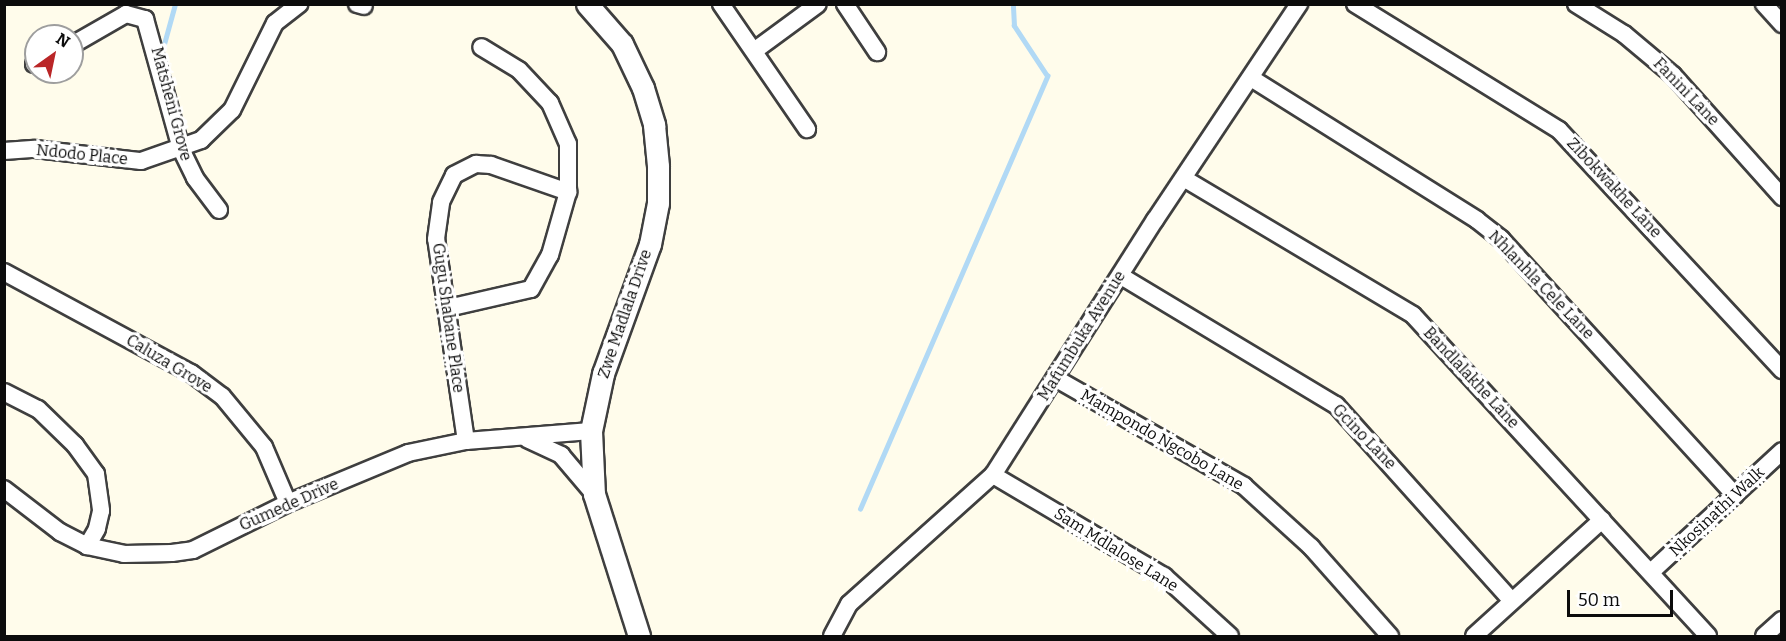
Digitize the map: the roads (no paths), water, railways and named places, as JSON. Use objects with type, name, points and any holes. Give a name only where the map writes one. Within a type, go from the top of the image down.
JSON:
[{"type":"street","name":"Ndodo Place","points":[[4,151],[35,149],[141,161],[181,149],[211,133],[232,110],[275,23],[299,4]]},
{"type":"street","name":"Zwe Madlala Drive","points":[[587,4],[622,44],[643,88],[654,125],[658,166],[658,203],[650,244],[603,375],[591,431],[594,494],[639,636]]},
{"type":"street","points":[[721,4],[807,129]]},
{"type":"street","points":[[754,51],[818,4]]},
{"type":"street","points":[[845,4],[877,52]]},
{"type":"street","name":"Mafumbuka Avenue","points":[[832,636],[849,604],[993,475],[1120,276],[1299,4]]},
{"type":"street","name":"Zibokwakhe Lane","points":[[1355,4],[1559,130],[1782,370]]},
{"type":"street","name":"Fanini Lane","points":[[1576,4],[1624,34],[1673,75],[1782,197]]},
{"type":"street","points":[[1764,4],[1782,24]]},
{"type":"street","name":"Matsheni Grove","points":[[84,38],[126,14],[141,16],[149,25],[181,149],[191,172],[219,210]]},
{"type":"street","points":[[448,308],[531,289],[550,255],[568,192],[568,144],[550,103],[519,70],[481,47]]},
{"type":"street","name":"Nhlanhla Cele Lane","points":[[1251,78],[1501,238],[1735,495]]},
{"type":"street","name":"Gugu Shabane Place","points":[[466,441],[436,222],[441,202],[454,175],[476,164],[490,165],[568,192]]},
{"type":"street","name":"Bandlalakhe Lane","points":[[1185,179],[1413,315],[1652,572],[1708,636]]},
{"type":"street","name":"Caluza Grove","points":[[4,272],[191,373],[222,396],[264,447],[288,503]]},
{"type":"street","name":"Gcino Lane","points":[[1120,276],[1336,405],[1512,601]]},
{"type":"street","name":"Mampondo Ngcobo Lane","points":[[1055,378],[1244,486],[1311,547],[1390,636]]},
{"type":"street","points":[[4,392],[38,409],[75,445],[96,474],[101,511],[97,529],[87,546]]},
{"type":"street","name":"Gumede Drive","points":[[4,489],[60,532],[87,546],[124,555],[193,550],[288,503],[408,453],[466,441],[591,431]]},
{"type":"street","points":[[520,437],[561,455],[594,494]]},
{"type":"street","name":"Nkosinathi Walk","points":[[1652,572],[1782,451]]},
{"type":"street","name":"Sam Mdlalose Lane","points":[[993,475],[1164,576],[1230,636]]},
{"type":"street","points":[[1474,636],[1602,520]]},
{"type":"street","points":[[1764,636],[1782,620]]},
{"type":"waterway","points":[[161,55],[175,4]]},
{"type":"waterway","points":[[860,509],[1047,76],[1014,26],[1013,4]]}]
